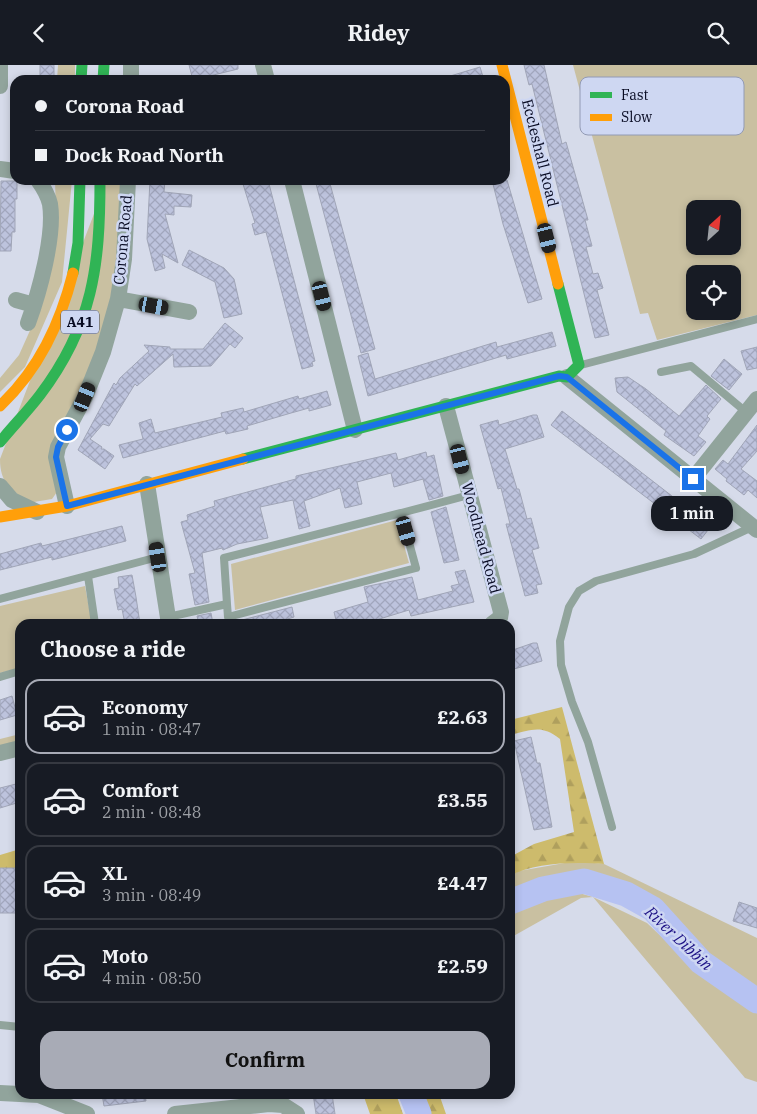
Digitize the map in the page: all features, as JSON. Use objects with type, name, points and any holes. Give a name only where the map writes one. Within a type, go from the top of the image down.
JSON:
[{"type":"main road","name":"Eccleshall Road","points":[[510,96],[580,365]]},
{"type":"main road","name":"A41","points":[[0,406],[26,380],[42,355],[70,288],[77,251],[80,185]]},
{"type":"main road","name":"A41","points":[[0,442],[40,395],[64,357],[82,318],[94,283],[100,228],[100,185]]},
{"type":"main road","points":[[0,517],[67,506],[559,376],[567,377],[580,365]]},
{"type":"street","points":[[0,65],[0,86]]},
{"type":"street","points":[[28,323],[46,252],[51,215],[48,197],[41,185]]},
{"type":"street","name":"Corona Road","points":[[67,506],[56,457],[58,447],[85,397],[103,352],[118,299],[124,259],[128,185]]},
{"type":"street","points":[[293,185],[355,430]]},
{"type":"street","name":"Corona Road","points":[[118,299],[189,312]]},
{"type":"street","points":[[16,300],[34,305]]},
{"type":"street","points":[[567,377],[755,528]]},
{"type":"street","points":[[693,479],[757,399]]},
{"type":"street","name":"Woodhead Road","points":[[446,406],[469,495],[496,618]]},
{"type":"street","points":[[147,484],[168,619]]},
{"type":"street","points":[[0,486],[12,500],[37,512]]},
{"type":"street","points":[[0,753],[15,749]]},
{"type":"street","points":[[0,1093],[15,1094]]},
{"type":"street","points":[[49,1099],[83,1113]]},
{"type":"street","points":[[184,1113],[269,1104],[289,1105]]},
{"type":"lane","points":[[580,365],[757,319]]},
{"type":"lane","points":[[661,372],[691,366],[746,412]]},
{"type":"lane","points":[[401,513],[416,568],[228,617],[224,559],[469,495]]},
{"type":"lane","points":[[612,827],[588,742],[572,701],[562,665],[560,641],[569,607],[578,591],[596,581],[694,555],[755,528]]},
{"type":"lane","points":[[0,599],[158,557]]},
{"type":"lane","points":[[88,576],[94,619]]},
{"type":"lane","points":[[172,619],[227,604]]},
{"type":"lane","points":[[0,677],[15,672]]},
{"type":"lane","points":[[0,1025],[15,1026]]},
{"type":"shaded area","points":[[58,65],[75,65],[75,75],[57,75]]},
{"type":"shaded area","points":[[573,65],[757,65],[757,315],[741,319],[741,265],[686,265],[686,320],[737,320],[657,340],[648,313],[640,314],[592,135],[744,135],[744,77],[580,77],[580,91]]},
{"type":"shaded area","points":[[55,185],[72,185],[62,282],[25,367],[0,392],[0,378],[19,355],[32,326],[56,216]]},
{"type":"shaded area","points":[[105,185],[122,185],[120,247],[112,299],[102,339],[71,411],[57,492],[52,499],[28,503],[4,480],[0,459]]},
{"type":"shaded area","points":[[397,520],[409,563],[235,610],[231,564]]},
{"type":"shaded area","points":[[85,586],[91,619],[15,619],[15,669],[0,673],[0,606]]},
{"type":"shaded area","points":[[15,735],[15,744],[0,749],[0,739]]},
{"type":"shaded area","points":[[576,861],[604,864],[757,938],[757,994],[713,963],[669,916],[654,903],[631,889],[606,878],[581,873],[546,877],[515,888],[515,873]]},
{"type":"shaded area","points":[[572,891],[593,897],[581,898],[515,935],[515,910],[558,893]]},
{"type":"shaded area","points":[[593,897],[647,923],[703,976],[757,1012],[757,1082],[745,1078]]},
{"type":"green space","points":[[562,707],[604,864],[556,864],[531,868],[515,874],[515,854],[534,844],[574,832],[560,739],[547,731],[536,729],[515,734],[515,719]]},
{"type":"green space","points":[[15,850],[15,868],[0,868],[0,855]]},
{"type":"green space","points":[[365,1099],[398,1099],[403,1114],[370,1114]]},
{"type":"green space","points":[[426,1099],[441,1099],[446,1114],[430,1114]]},
{"type":"building","points":[[40,65],[54,65],[54,75],[40,75]]},
{"type":"building","points":[[189,65],[238,65],[238,69],[213,75],[192,75]]},
{"type":"building","points":[[524,65],[544,65],[562,144],[566,142],[588,220],[585,220],[592,246],[586,247],[593,274],[598,273],[603,288],[597,290],[609,335],[595,338],[532,84],[529,85]]},
{"type":"building","points":[[480,67],[482,75],[454,75]]},
{"type":"building","points":[[1,181],[10,181],[10,185],[17,185],[15,232],[12,232],[11,251],[0,251]]},
{"type":"building","points":[[150,185],[165,185],[164,192],[192,195],[191,207],[174,206],[174,215],[165,214],[178,263],[162,254],[165,268],[155,271],[147,239]]},
{"type":"building","points":[[243,185],[269,185],[315,361],[312,362],[313,366],[302,369],[266,232],[255,235],[252,224],[255,223]]},
{"type":"building","points":[[316,185],[330,185],[375,349],[361,353]]},
{"type":"building","points":[[493,185],[508,185],[542,299],[528,303],[503,224]]},
{"type":"building","points":[[189,250],[224,268],[234,279],[242,314],[224,318],[215,282],[182,265]]},
{"type":"building","points":[[225,323],[243,338],[235,348],[230,344],[211,366],[174,367],[173,354],[137,386],[135,384],[109,426],[103,424],[90,439],[102,447],[101,449],[114,456],[105,469],[78,450],[114,383],[116,385],[120,378],[149,351],[144,345],[170,347],[170,349],[203,349]]},
{"type":"building","points":[[552,332],[556,346],[507,359],[506,355],[368,396],[358,356],[368,353],[375,379],[496,342],[497,347]]},
{"type":"building","points":[[757,347],[757,368],[747,370],[741,351]]},
{"type":"building","points":[[724,359],[742,374],[729,390],[711,376]]},
{"type":"building","points":[[628,377],[679,416],[706,385],[721,399],[707,416],[710,419],[698,436],[706,442],[694,456],[664,435],[666,431],[617,392],[615,378]]},
{"type":"building","points":[[327,391],[331,405],[309,411],[309,408],[291,413],[247,426],[248,429],[226,434],[225,431],[123,458],[119,445],[143,439],[139,423],[151,419],[155,433],[222,417],[221,413],[243,408],[244,412],[298,396],[299,399]]},
{"type":"building","points":[[562,411],[712,525],[701,539],[551,425]]},
{"type":"building","points":[[537,415],[544,437],[505,449],[527,519],[531,518],[539,548],[532,550],[542,584],[536,585],[538,593],[525,596],[506,524],[510,524],[501,488],[498,489],[480,425],[498,420],[499,425]]},
{"type":"building","points":[[757,425],[757,451],[741,469],[757,481],[757,498],[748,490],[744,495],[726,481],[727,479],[715,469],[723,460],[728,464]]},
{"type":"building","points":[[426,452],[427,457],[434,455],[443,496],[429,500],[423,479],[394,487],[391,473],[357,482],[362,504],[345,508],[340,488],[304,501],[310,526],[299,529],[293,500],[260,507],[268,538],[237,544],[223,550],[222,548],[202,553],[209,602],[195,605],[189,574],[195,573],[181,522],[188,520],[187,515],[215,506],[214,501],[296,479],[296,476],[396,453],[398,460]]},
{"type":"building","points":[[446,507],[459,560],[444,563],[431,512]]},
{"type":"building","points":[[122,526],[126,541],[52,560],[52,557],[0,570],[0,554],[41,543],[42,546]]},
{"type":"building","points":[[465,570],[474,602],[411,616],[409,610],[379,619],[336,619],[334,612],[368,602],[364,587],[412,577],[418,600],[453,591],[451,586],[459,584],[455,572]]},
{"type":"building","points":[[132,575],[139,619],[124,619],[122,609],[118,610],[114,589],[119,588],[118,577]]},
{"type":"building","points":[[292,607],[294,617],[287,619],[246,619]]},
{"type":"building","points":[[211,613],[212,619],[198,619],[197,616]]},
{"type":"building","points":[[537,643],[542,661],[515,669],[515,649]]},
{"type":"building","points":[[12,696],[15,716],[0,720],[0,700]]},
{"type":"building","points":[[531,737],[537,763],[540,763],[552,827],[534,830],[515,741]]},
{"type":"building","points":[[15,784],[15,804],[0,808],[0,788]]},
{"type":"building","points":[[0,868],[15,868],[15,913],[0,913]]},
{"type":"building","points":[[739,902],[757,908],[757,928],[733,921]]},
{"type":"building","points":[[103,1099],[146,1099],[146,1101],[104,1106]]},
{"type":"building","points":[[314,1099],[333,1099],[335,1114],[316,1114]]},
{"type":"waterway","name":"River Dibbin","points":[[515,900],[543,889],[584,881],[626,894],[653,909],[701,962],[757,1001]]},
{"type":"waterway","name":"River Dibbin","points":[[413,1099],[419,1114]]},
{"type":"traffic: fast","points":[[81,75],[82,65]]},
{"type":"traffic: fast","points":[[103,75],[104,65]]},
{"type":"traffic: fast","points":[[73,273],[78,243],[80,185]]},
{"type":"traffic: fast","points":[[0,442],[40,395],[58,369],[72,344],[82,319],[95,267],[100,211],[100,185]]},
{"type":"traffic: fast","points":[[243,459],[559,376],[567,377],[579,365],[558,284]]},
{"type":"traffic: slow","points":[[502,65],[505,75]]},
{"type":"traffic: slow","points":[[510,96],[558,284]]},
{"type":"traffic: slow","points":[[0,406],[26,377],[46,345],[62,310],[73,273]]},
{"type":"traffic: slow","points":[[0,517],[67,506],[243,459]]},
{"type":"route","points":[[67,430],[58,447],[56,457],[67,506],[559,376],[567,377],[693,479]]}]
